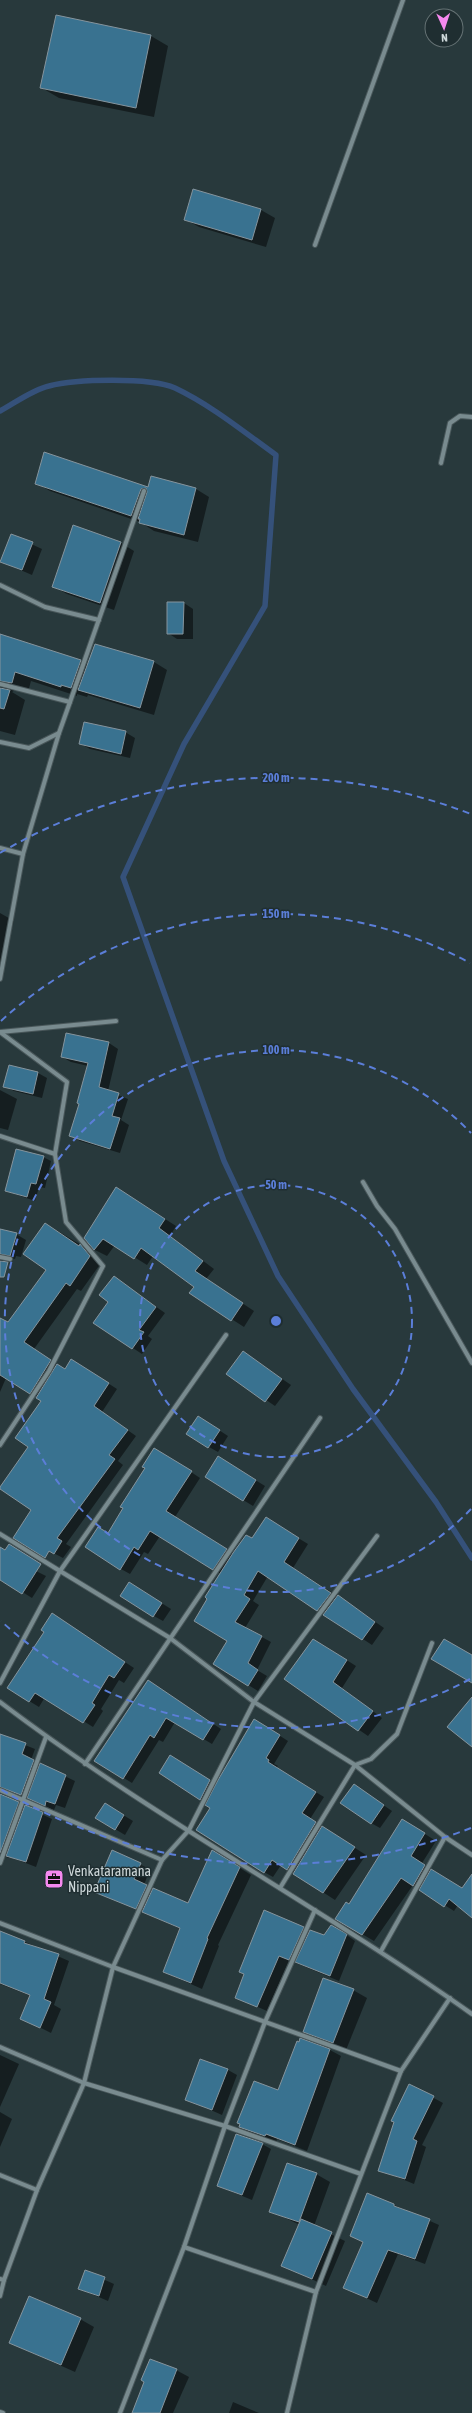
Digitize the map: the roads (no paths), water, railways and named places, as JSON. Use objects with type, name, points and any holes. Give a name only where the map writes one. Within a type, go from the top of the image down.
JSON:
[{"type":"street","points":[[315,245],[404,0]]},
{"type":"street","points":[[440,463],[450,423],[460,416],[472,417]]},
{"type":"street","points":[[0,979],[23,854],[59,733],[144,491]]},
{"type":"street","points":[[0,585],[45,607],[99,620]]},
{"type":"street","points":[[0,684],[70,702]]},
{"type":"street","points":[[0,742],[29,748],[59,733]]},
{"type":"street","points":[[0,848],[23,854]]},
{"type":"street","points":[[0,1032],[116,1021]]},
{"type":"street","points":[[0,1032],[67,1082],[55,1154],[66,1222],[103,1267],[49,1371],[0,1445]]},
{"type":"street","points":[[0,1136],[55,1154]]},
{"type":"street","points":[[363,1182],[377,1206],[395,1229],[472,1362]]},
{"type":"street","points":[[0,1257],[10,1259]]},
{"type":"street","points":[[0,1683],[60,1571],[226,1335]]},
{"type":"street","points":[[85,1764],[320,1418]]},
{"type":"street","points":[[0,1534],[170,1638],[254,1702],[355,1765],[445,1837],[472,1855]]},
{"type":"street","points":[[0,2296],[2,2279],[84,2083],[113,1967],[162,1860],[189,1830],[254,1702],[377,1536]]},
{"type":"street","points":[[280,1888],[355,1765],[371,1759],[397,1734],[432,1643]]},
{"type":"street","points":[[0,1702],[85,1764],[315,1910],[381,1950],[472,2014]]},
{"type":"street","points":[[0,1863],[22,1799],[46,1737]]},
{"type":"street","points":[[0,1790],[162,1860]]},
{"type":"street","points":[[381,1950],[445,1837]]},
{"type":"street","points":[[120,2413],[184,2247],[225,2126],[265,2022],[315,1910]]},
{"type":"street","points":[[0,1923],[113,1967],[401,2071]]},
{"type":"street","points":[[287,2413],[316,2292],[401,2071],[450,1998]]},
{"type":"street","points":[[0,2047],[84,2083],[225,2126],[362,2174]]},
{"type":"street","points":[[0,2175],[38,2190]]},
{"type":"street","points":[[184,2247],[316,2292]]},
{"type":"waterway","points":[[0,411],[36,390],[61,384],[112,380],[163,384],[175,388],[201,402],[276,455],[265,606],[184,744],[123,877],[224,1161],[278,1276],[353,1389],[436,1502],[472,1558]]},
{"type":"place","name":"Venkataramana Nippani","points":[[54,1879]]}]
